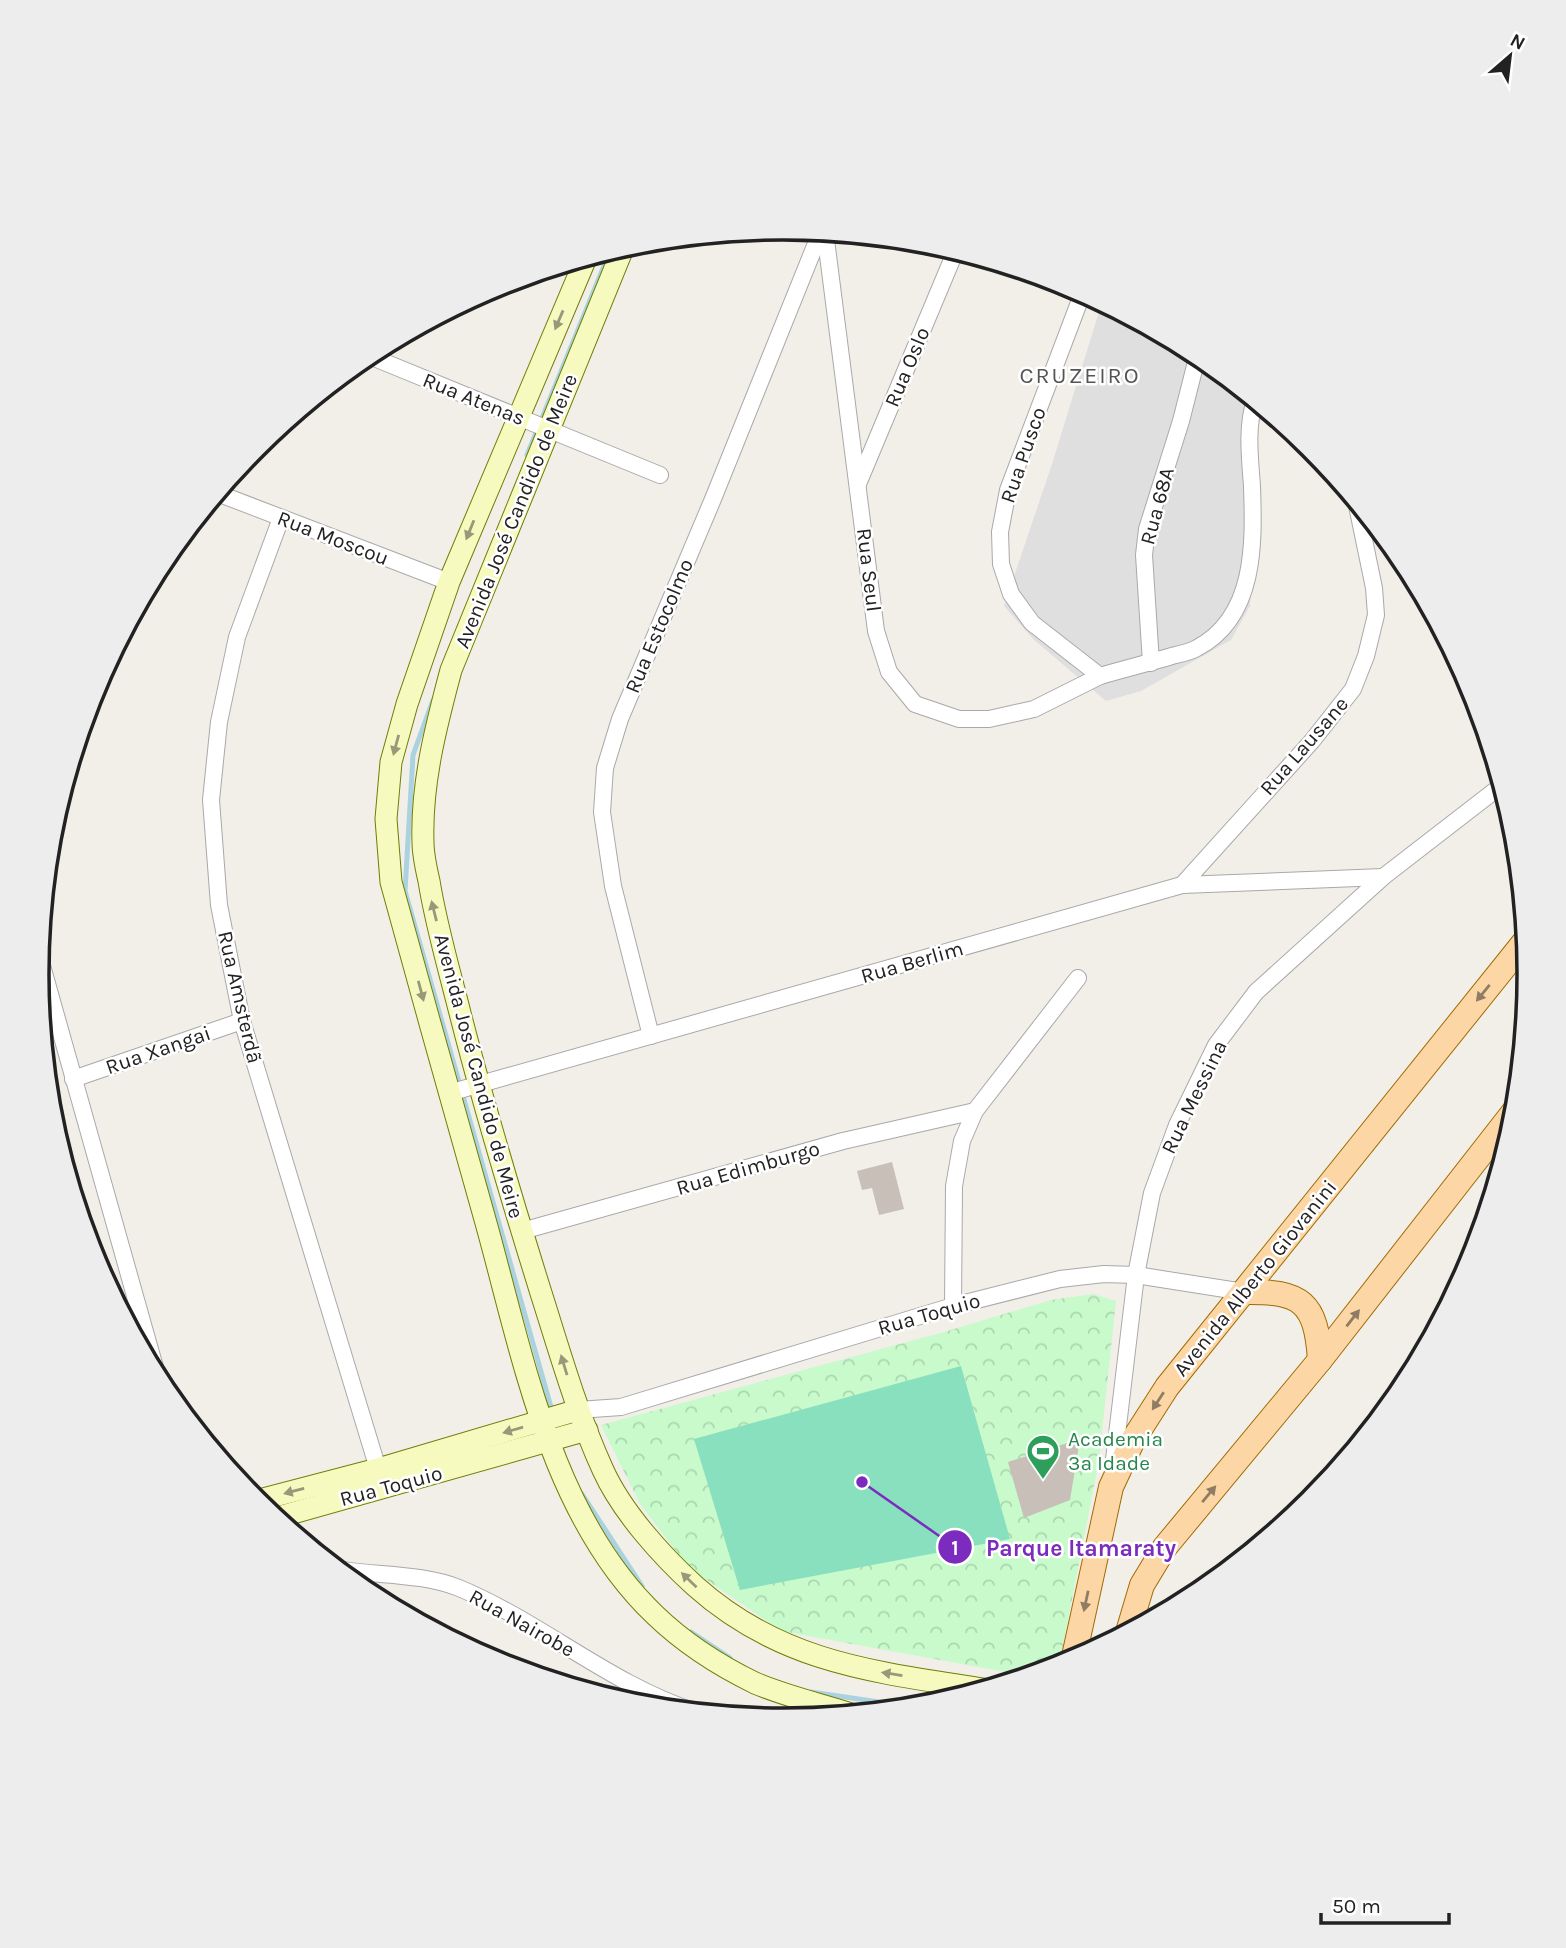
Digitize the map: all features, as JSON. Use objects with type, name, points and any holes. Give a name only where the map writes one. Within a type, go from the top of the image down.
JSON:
[{"type":"main road","name":"Avenida Alberto Giovanini","points":[[1076,1646],[1111,1487],[1133,1440],[1167,1387],[1516,952]]},
{"type":"main road","points":[[1132,1620],[1142,1585],[1164,1547],[1320,1360],[1500,1129]]},
{"type":"main road","points":[[1244,1292],[1273,1291],[1297,1300],[1305,1307],[1312,1314],[1318,1330],[1320,1360]]},
{"type":"street","name":"Rua Estocolmo","points":[[651,1036],[613,886],[602,812],[605,768],[620,719],[819,242]]},
{"type":"street","name":"Rua Seul","points":[[824,242],[876,631],[889,673],[915,704],[959,719],[989,719],[1034,709],[1100,676]]},
{"type":"street","name":"Avenida José Candido de Meire","points":[[617,259],[534,424],[449,582],[407,704],[391,762],[386,819],[391,882],[465,1089],[522,1231],[578,1410],[604,1473],[629,1511],[662,1554],[697,1588],[751,1627],[801,1651],[858,1669],[962,1686]]},
{"type":"street","name":"Rua Oslo","points":[[858,484],[952,260]]},
{"type":"street","name":"Avenida José Candido de Meire","points":[[583,268],[534,424],[451,670],[425,785],[422,845],[465,1089],[542,1421],[585,1522],[600,1549],[625,1582],[656,1616],[701,1651],[756,1683],[827,1706]]},
{"type":"street","name":"Rua Pusco","points":[[1079,303],[1008,490],[1000,532],[1001,564],[1012,594],[1032,623],[1100,676]]},
{"type":"street","name":"Rua Atenas","points":[[380,361],[660,475]]},
{"type":"street","name":"Rua 68A","points":[[1151,663],[1144,555],[1147,528],[1181,421],[1195,367]]},
{"type":"street","points":[[1100,676],[1196,649],[1222,630],[1240,603],[1250,570],[1253,519],[1250,448],[1252,410]]},
{"type":"street","name":"Rua Moscou","points":[[226,496],[449,582]]},
{"type":"street","name":"Rua Amsterdã","points":[[281,518],[236,636],[219,722],[211,800],[219,905],[242,1021],[377,1469]]},
{"type":"street","name":"Rua Lausane","points":[[1182,884],[1312,741],[1353,689],[1366,656],[1376,615],[1374,588],[1360,521]]},
{"type":"street","name":"Rua Messina","points":[[1111,1487],[1136,1275],[1152,1193],[1177,1125],[1216,1045],[1256,992],[1382,877],[1494,791]]},
{"type":"street","name":"Rua Berlim","points":[[465,1089],[1182,884],[1382,877]]},
{"type":"street","points":[[953,1306],[954,1186],[962,1141],[975,1111],[1078,978]]},
{"type":"street","points":[[50,995],[148,1342]]},
{"type":"street","name":"Rua Xangai","points":[[73,1079],[242,1021]]},
{"type":"street","name":"Rua Edimburgo","points":[[522,1231],[843,1141],[975,1111]]},
{"type":"street","name":"Rua Toquio","points":[[578,1410],[621,1407],[953,1306],[1060,1279],[1104,1274],[1136,1275],[1244,1292]]},
{"type":"street","name":"Rua Toquio","points":[[287,1515],[550,1442],[587,1430],[621,1407]]},
{"type":"street","points":[[269,1497],[377,1469],[578,1410]]},
{"type":"street","name":"Rua Nairobe","points":[[357,1571],[422,1578],[458,1588],[522,1620],[611,1673],[659,1697]]},
{"type":"shaded area","points":[[1099,312],[1150,338],[1191,364],[1262,418],[1258,424],[1250,606],[1231,640],[1141,691],[1106,701],[1033,639],[1004,606]]},
{"type":"green space","points":[[1093,1294],[1116,1301],[1099,1460],[1062,1653],[1008,1672],[781,1631],[688,1567],[640,1504],[601,1425],[944,1332],[1051,1300]]},
{"type":"green space","points":[[961,1366],[1010,1539],[740,1590],[694,1439]]},
{"type":"building","points":[[892,1162],[904,1209],[879,1215],[872,1188],[862,1190],[857,1171]]},
{"type":"building","name":"Academia 3ª Idade","points":[[1080,1439],[1070,1500],[1024,1518],[1008,1462]]},
{"type":"waterway","points":[[527,455],[605,262]]},
{"type":"waterway","points":[[433,700],[413,755],[405,891],[551,1407]]},
{"type":"waterway","points":[[582,1494],[642,1586]]},
{"type":"waterway","points":[[691,1632],[730,1658]]},
{"type":"waterway","points":[[811,1692],[879,1702]]},
{"type":"place","name":"Academia 3ª Idade","points":[[1043,1481]]},
{"type":"place","name":"Parque Itamaraty","points":[[862,1482]]},
{"type":"district","name":"CRUZEIRO","points":[[1080,375]]}]
